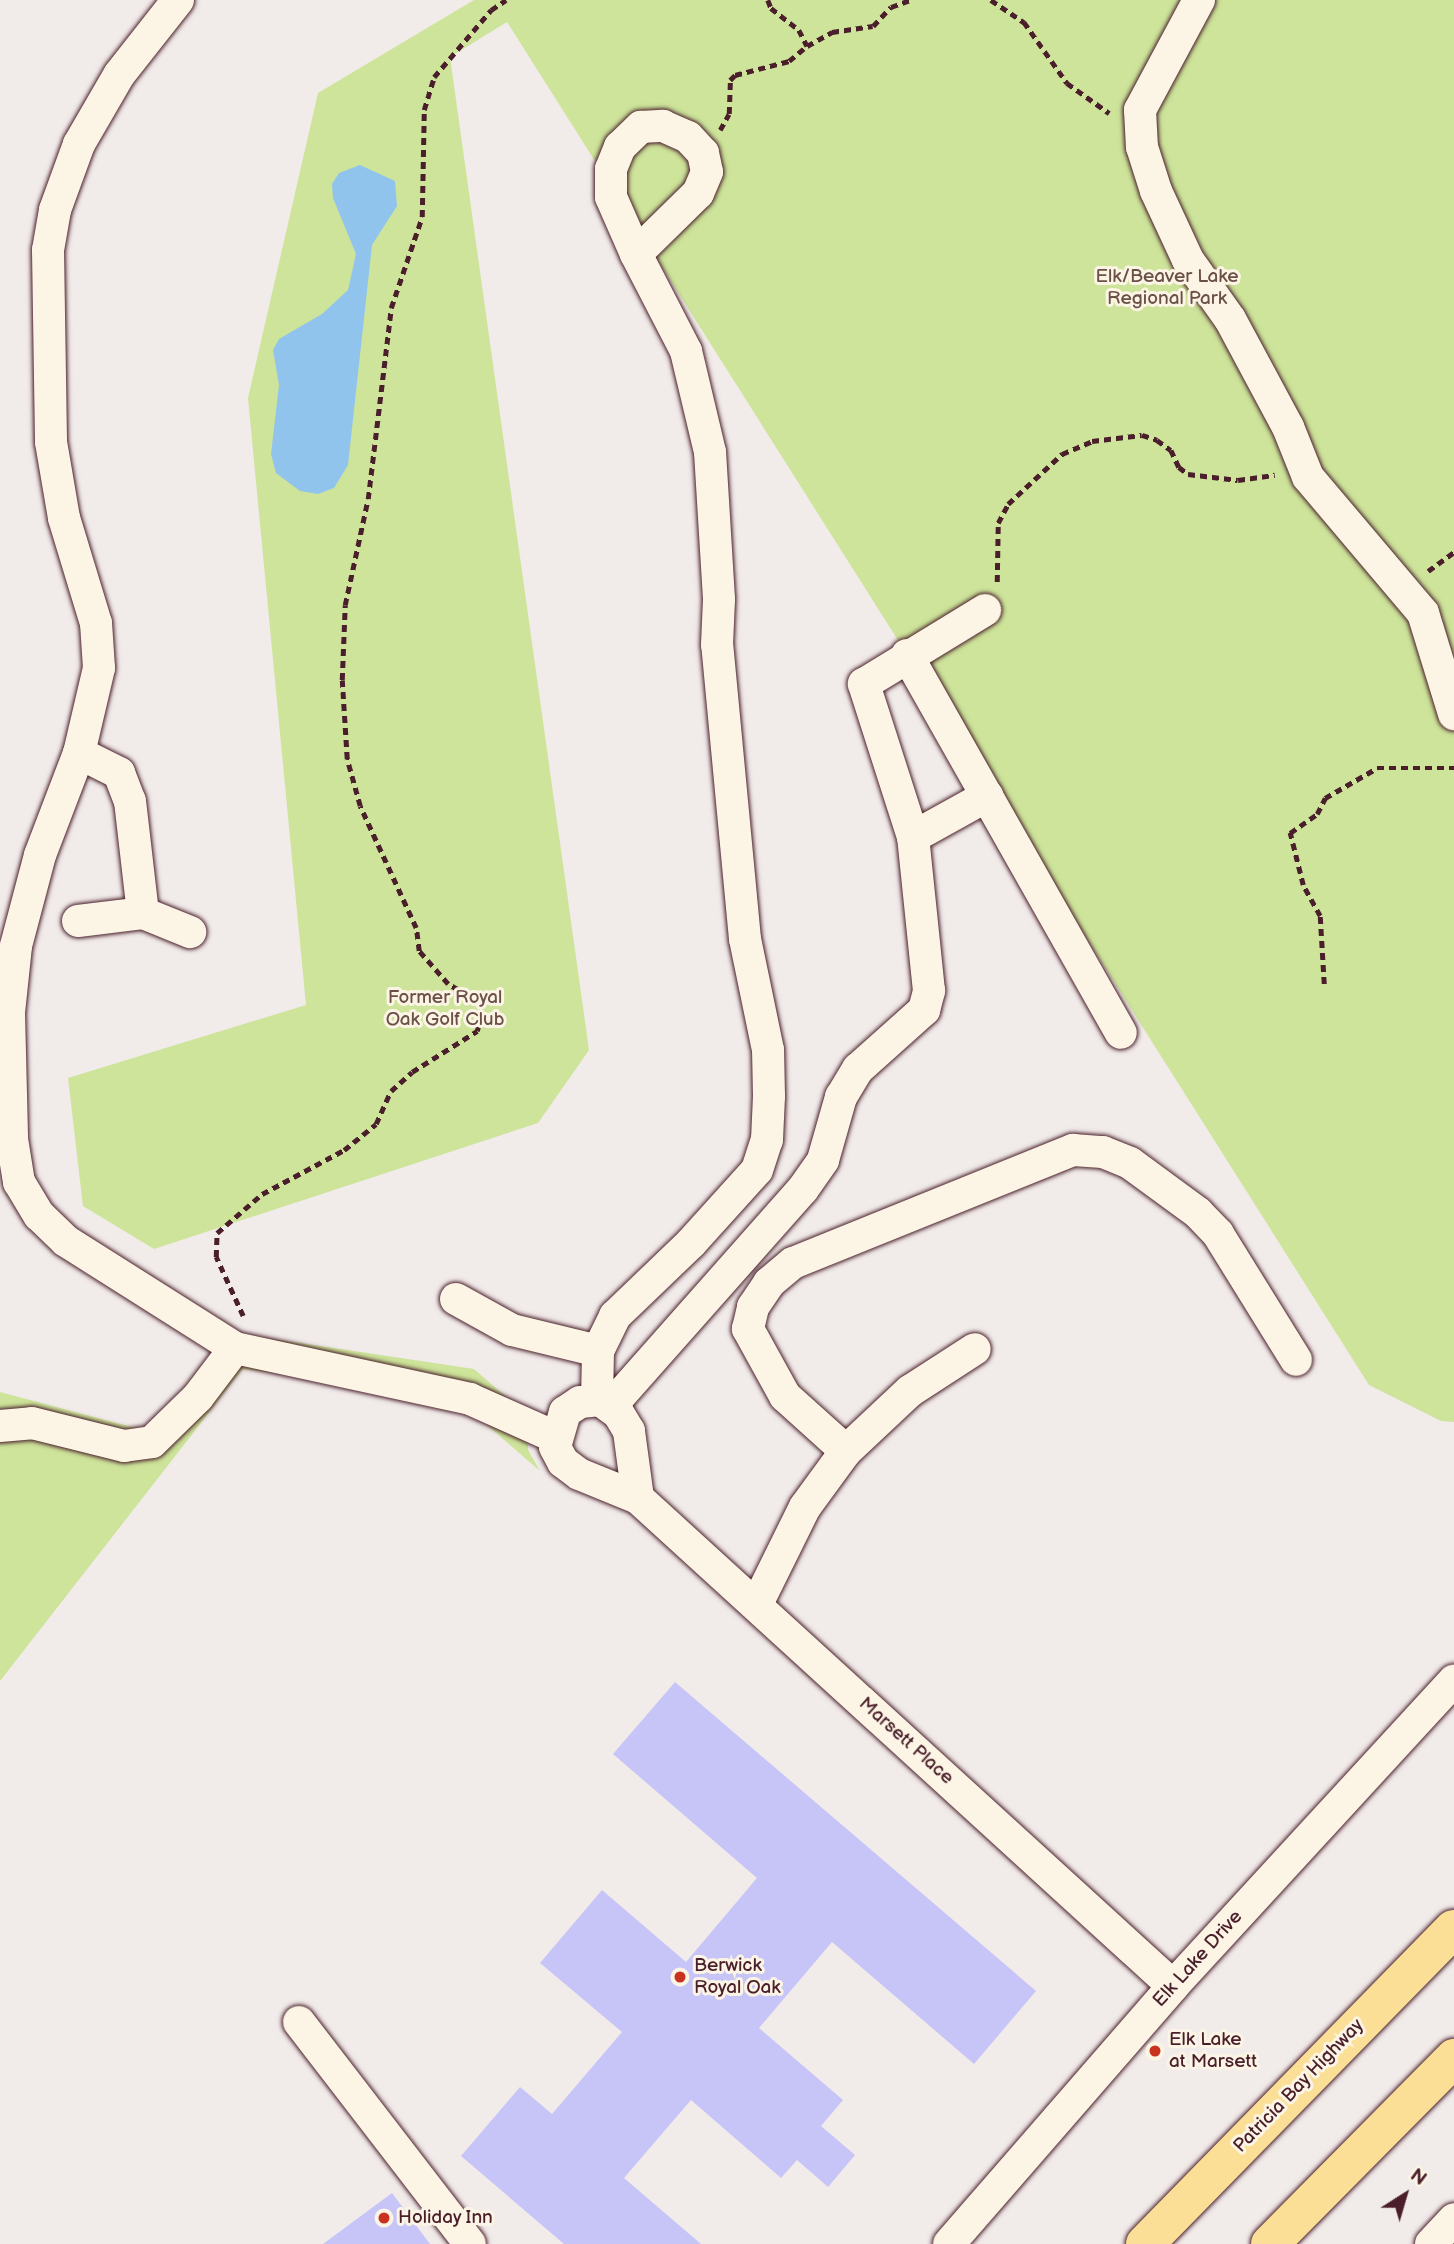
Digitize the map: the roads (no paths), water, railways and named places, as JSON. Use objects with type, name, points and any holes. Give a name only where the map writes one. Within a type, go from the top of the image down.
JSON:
[{"type":"highway","name":"Patricia Bay Highway","points":[[1145,2244],[1454,1929]]},
{"type":"highway","points":[[1270,2244],[1454,2058]]},
{"type":"street","points":[[178,0],[119,75],[79,144],[54,210],[48,250],[51,442],[64,518],[96,623],[98,657],[79,753],[40,855],[16,946],[10,1027],[12,1139],[19,1182],[39,1215],[66,1241],[235,1348],[470,1399],[555,1437],[565,1412],[580,1402],[603,1404]]},
{"type":"street","points":[[1199,0],[1154,78],[1140,110],[1142,147],[1156,191],[1188,260],[1230,320],[1288,427],[1308,477],[1423,613],[1454,714]]},
{"type":"street","points":[[636,254],[686,351],[710,452],[719,599],[717,645],[744,939],[768,1050],[769,1096],[767,1140],[757,1170],[691,1243],[615,1316],[598,1351],[603,1404],[629,1431],[638,1499]]},
{"type":"street","points":[[603,1404],[803,1189],[823,1160],[841,1097],[858,1069],[924,1010],[929,991],[914,837],[864,684],[907,655],[985,610]]},
{"type":"street","points":[[907,655],[1121,1033]]},
{"type":"street","points":[[79,753],[119,773],[130,801],[143,913]]},
{"type":"street","points":[[914,837],[987,796]]},
{"type":"street","points":[[78,921],[143,913],[190,932]]},
{"type":"street","points":[[846,1451],[785,1396],[748,1329],[753,1307],[769,1283],[793,1263],[1073,1150],[1103,1152],[1130,1163],[1198,1213],[1218,1234],[1296,1360]]},
{"type":"street","points":[[456,1299],[512,1330],[598,1351]]},
{"type":"street","points":[[0,1426],[32,1423],[124,1446],[152,1442],[198,1397],[235,1348]]},
{"type":"street","points":[[757,1604],[805,1507],[846,1451],[910,1391],[975,1349]]},
{"type":"street","name":"Marsett Place","points":[[555,1437],[555,1447],[563,1462],[579,1474],[638,1499],[757,1604],[1173,1986]]},
{"type":"street","name":"Elk Lake Drive","points":[[949,2244],[1173,1986],[1454,1681]]},
{"type":"street","points":[[299,2022],[470,2244]]},
{"type":"street","points":[[1431,2244],[1454,2219]]},
{"type":"water","points":[[360,165],[395,181],[397,206],[372,245],[348,465],[334,488],[318,494],[300,491],[276,473],[271,454],[279,385],[273,350],[279,339],[322,314],[348,290],[356,254],[333,198],[332,184],[339,173]]},
{"type":"place","name":"Berwick Royal Oak","points":[[680,1977]]},
{"type":"place","name":"Elk Lake at Marsett","points":[[1155,2051]]},
{"type":"place","name":"Holiday Inn","points":[[384,2218]]},
{"type":"park label","name":"Elk/Beaver Lake Regional Park","points":[[1167,288]]},
{"type":"park label","name":"Former Royal Oak Golf Club","points":[[445,1009]]}]
